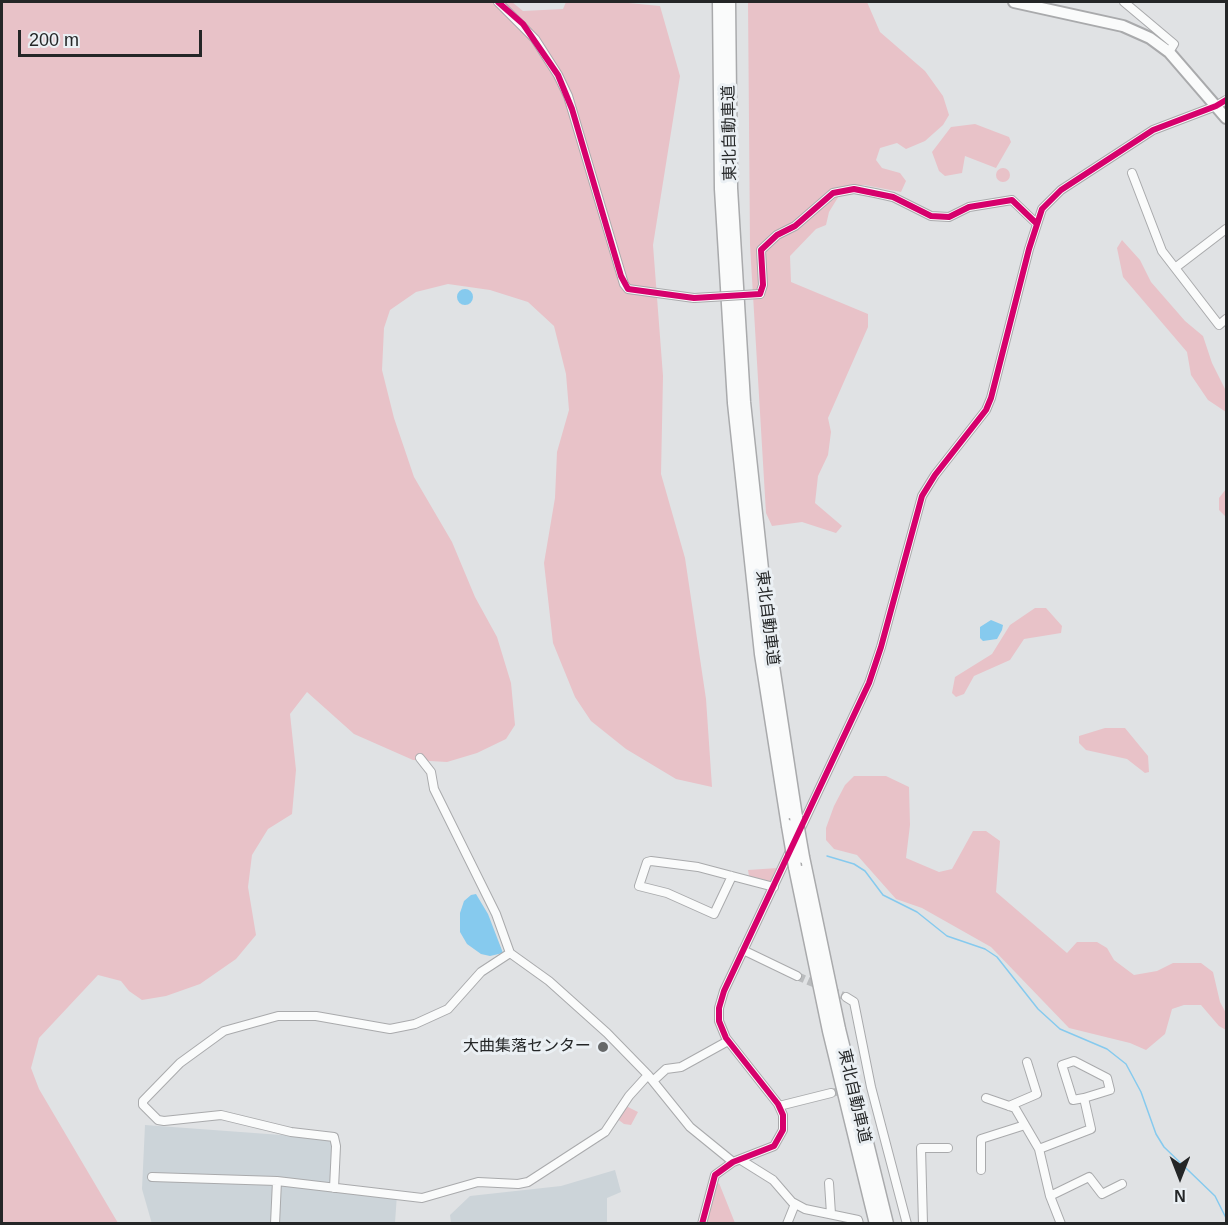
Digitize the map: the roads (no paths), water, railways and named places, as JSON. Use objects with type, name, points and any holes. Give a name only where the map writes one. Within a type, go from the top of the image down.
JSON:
[{"type":"highway","name":"東北自動車道","points":[[718,2],[721,189],[734,403],[760,654],[792,821],[803,857],[841,1040],[887,1224]]},
{"type":"highway","name":"東北自動車道","points":[[729,2],[731,188],[744,402],[769,642],[792,821],[795,867],[829,1031],[876,1224]]},
{"type":"main road","points":[[1014,2],[1057,6],[1150,38],[1169,52],[1227,118]]},
{"type":"street","points":[[498,2],[523,24],[558,75],[572,109],[624,284],[628,289],[694,298],[760,294],[763,285],[761,250],[777,235],[795,226],[833,193],[854,189],[893,197],[931,216],[940,217],[949,217],[969,207],[1012,201],[1036,223]]},
{"type":"street","points":[[1129,3],[1174,45],[1169,52]]},
{"type":"street","points":[[702,1224],[715,1175],[737,1161],[774,1146],[783,1130],[783,1115],[779,1106],[728,1041],[719,1022],[719,1008],[743,950],[869,682],[926,490],[944,461],[986,410],[992,398],[1036,223],[1050,199],[1093,168],[1153,130],[1227,100]]},
{"type":"street","points":[[1132,172],[1162,251],[1219,325],[1227,319]]},
{"type":"street","points":[[1175,268],[1227,229]]},
{"type":"street","points":[[420,758],[431,772],[434,789],[496,914],[510,953],[549,981],[650,1078],[690,1127],[737,1161],[773,1180],[795,1204],[858,1220],[859,1224]]},
{"type":"street","points":[[732,876],[714,914],[667,893],[639,886],[647,862],[651,861],[698,867],[774,887]]},
{"type":"street","points":[[743,950],[797,976]]},
{"type":"street","points":[[334,1188],[336,1146],[334,1137],[291,1132],[221,1115],[164,1121],[153,1115],[143,1105],[143,1101],[180,1063],[225,1031],[278,1016],[316,1016],[390,1029],[415,1024],[448,1009],[481,972],[510,953]]},
{"type":"street","points":[[846,998],[854,1002],[867,1086],[907,1224]]},
{"type":"street","points":[[152,1177],[277,1181],[422,1198],[478,1182],[518,1184],[528,1182],[605,1132],[629,1096],[650,1078],[666,1069],[681,1067],[728,1041]]},
{"type":"street","points":[[1074,1061],[1107,1078],[1110,1090],[1084,1098],[1072,1100],[1062,1065],[1074,1061]]},
{"type":"street","points":[[1009,1106],[1036,1094],[1027,1062]]},
{"type":"street","points":[[779,1106],[831,1093]]},
{"type":"street","points":[[986,1098],[1016,1108],[1040,1149],[1050,1196],[1061,1224]]},
{"type":"street","points":[[1040,1149],[1091,1129],[1084,1098]]},
{"type":"street","points":[[981,1170],[981,1139],[1025,1125]]},
{"type":"street","points":[[923,1224],[921,1148],[948,1148]]},
{"type":"street","points":[[1050,1196],[1089,1177],[1102,1194],[1122,1184]]},
{"type":"street","points":[[275,1224],[277,1181]]},
{"type":"street","points":[[829,1183],[831,1214]]},
{"type":"street","points":[[787,1224],[795,1204]]},
{"type":"water","points":[[462,289],[468,289],[473,297],[471,303],[462,305],[457,300],[457,294]]},
{"type":"water","points":[[991,620],[1003,625],[1002,630],[997,639],[983,641],[980,638],[980,627]]},
{"type":"water","points":[[476,894],[488,914],[503,953],[490,956],[481,954],[467,944],[460,932],[460,913],[464,901]]},
{"type":"waterway","points":[[827,856],[854,864],[865,871],[883,895],[917,912],[947,936],[985,949],[997,957],[1038,1009],[1060,1029],[1107,1049],[1126,1064],[1141,1092],[1156,1134],[1164,1147],[1215,1196],[1226,1218]]},
{"type":"tunnel","points":[[797,976],[846,997]]},
{"type":"tunnel","points":[[831,1093],[864,1086]]},
{"type":"place","name":"大曲集落センター","points":[[603,1047]]}]
